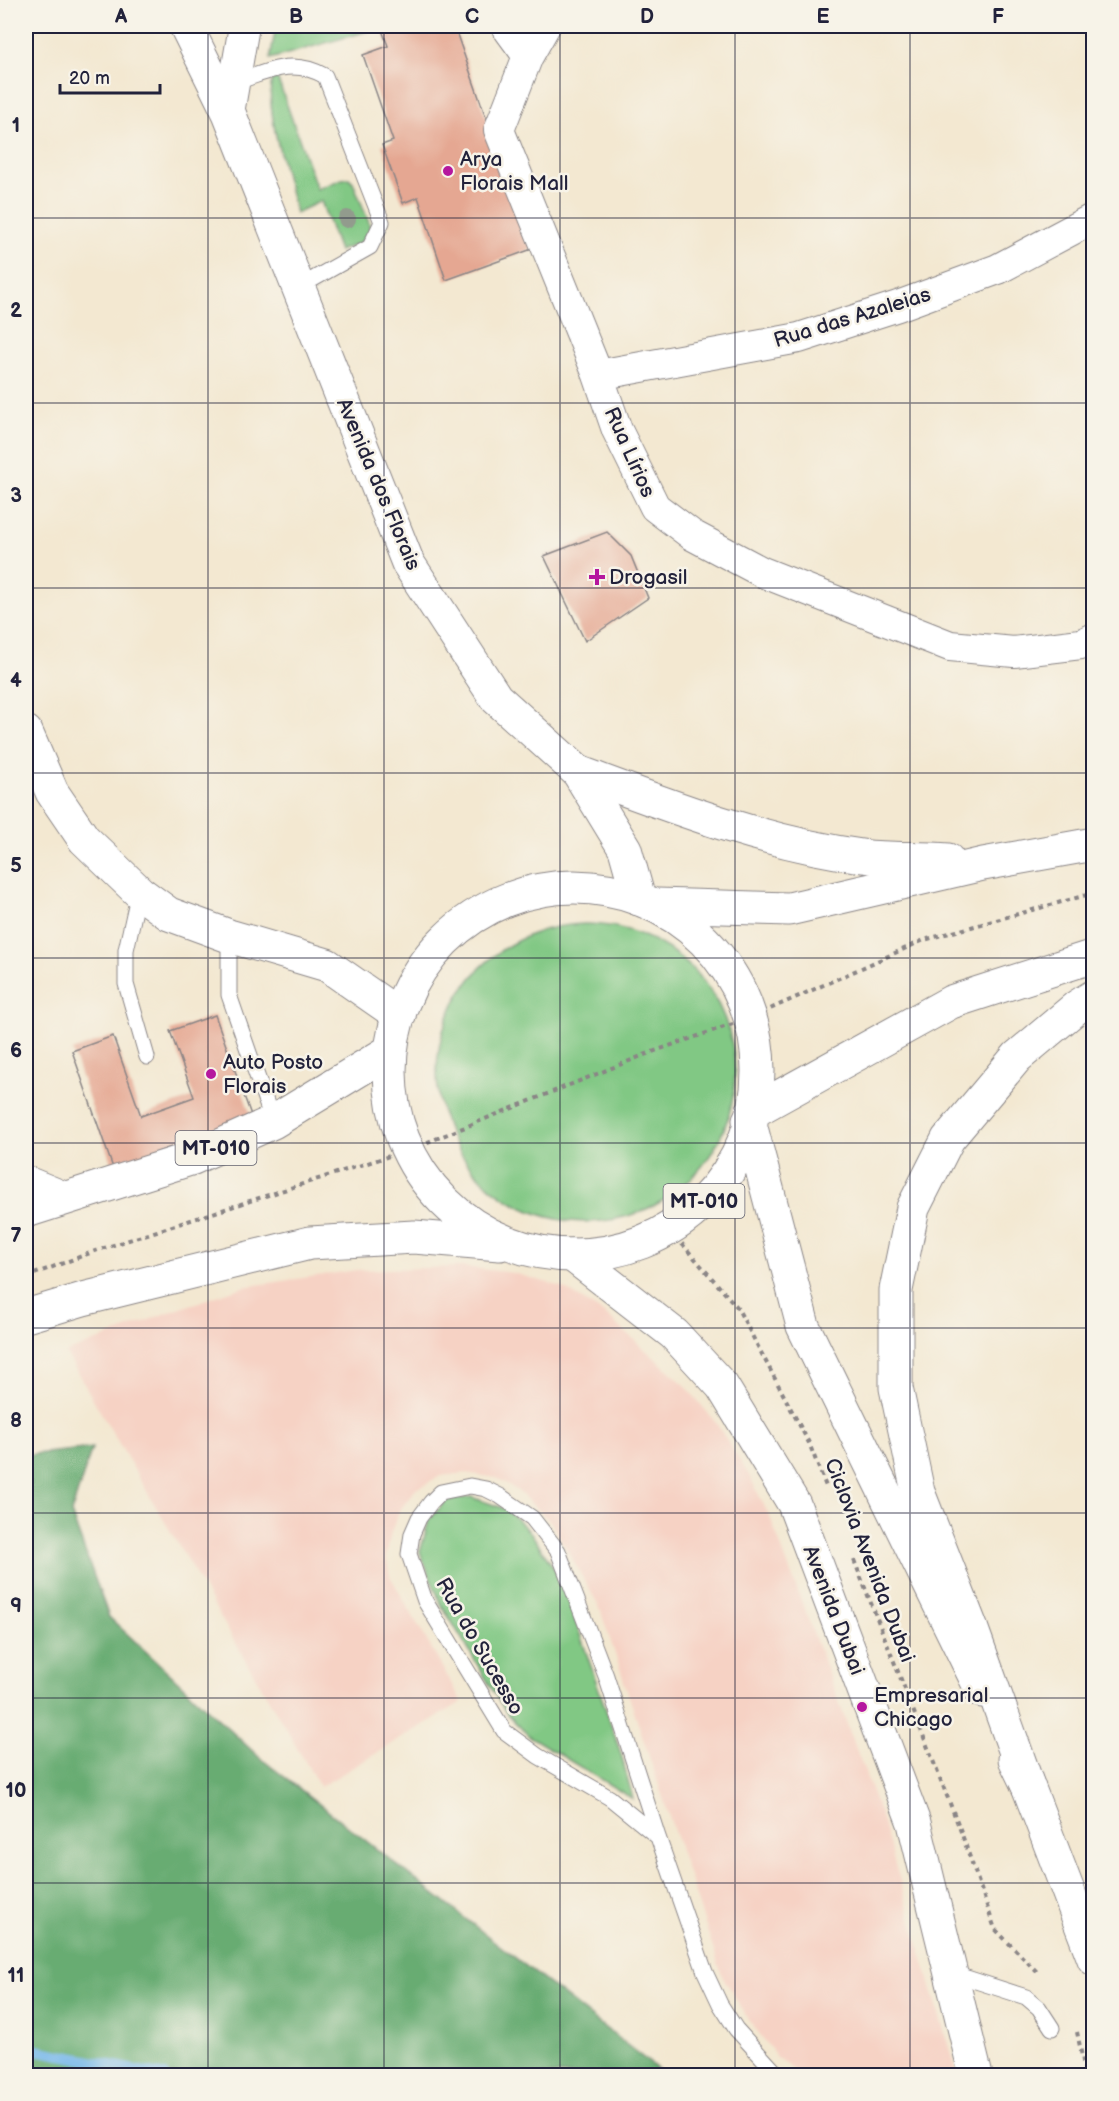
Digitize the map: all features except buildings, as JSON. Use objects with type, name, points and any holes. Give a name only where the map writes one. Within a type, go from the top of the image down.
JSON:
[{"type":"main road","name":"Avenida dos Florais","points":[[186,26],[231,98],[299,287],[408,563],[496,698],[578,772],[625,849],[648,902]]},
{"type":"main road","points":[[26,732],[52,792],[84,839],[139,892],[169,914],[229,936],[327,965],[399,1015]]},
{"type":"main road","points":[[578,772],[691,814],[808,846],[863,856],[936,859],[983,864]]},
{"type":"main road","name":"MT-010","points":[[506,1244],[447,1206],[410,1158],[392,1106],[390,1051],[399,1015],[421,972],[443,940],[494,904],[554,886],[582,887],[648,902],[789,909],[983,864],[1094,844]]},
{"type":"main road","name":"MT-010","points":[[26,1316],[83,1299],[310,1243],[414,1237],[506,1244],[535,1251],[572,1254],[601,1251],[670,1230],[712,1194],[736,1161],[759,1078],[754,1028],[734,978],[701,936],[648,902]]},
{"type":"main road","points":[[1028,1786],[803,1326],[750,1116],[951,1002],[1094,957]]},
{"type":"main road","points":[[1094,996],[1078,1006],[1017,1057],[948,1139],[913,1208],[896,1290],[896,1388],[918,1492],[971,1627],[1094,1959]]},
{"type":"main road","name":"MT-010","points":[[26,1211],[193,1158],[273,1122],[390,1051]]},
{"type":"main road","name":"Avenida Dubai","points":[[572,1254],[674,1334],[722,1386],[794,1504],[914,1823],[976,2076]]},
{"type":"street","points":[[231,98],[244,26]]},
{"type":"street","points":[[506,26],[528,56]]},
{"type":"street","name":"Rua Lírios","points":[[545,26],[528,56],[499,130],[598,375],[617,430],[655,507],[692,535],[762,572],[950,646],[1014,652],[1081,644],[1094,638]]},
{"type":"street","name":"Rua das Azaleias","points":[[598,375],[810,334],[898,306],[998,269],[1094,218]]},
{"type":"street","points":[[26,1181],[65,1197]]},
{"type":"lane","points":[[231,98],[280,67],[304,67],[325,76],[382,222],[370,247],[299,287]]},
{"type":"lane","points":[[139,892],[126,950],[126,984],[147,1057]]},
{"type":"lane","points":[[229,936],[229,995],[273,1122]]},
{"type":"lane","name":"Rua do Sucesso","points":[[658,1837],[610,1797],[538,1756],[504,1731],[425,1601],[409,1554],[412,1534],[419,1518],[441,1492],[470,1486],[486,1489],[500,1496],[532,1518],[558,1551],[606,1676],[705,1972],[720,2004],[736,2029],[779,2076]]},
{"type":"lane","points":[[951,1973],[1026,1997],[1039,2008],[1052,2028]]},
{"type":"path","points":[[26,1277],[98,1250],[408,1150],[649,1053],[750,1018],[924,940],[1094,893]]},
{"type":"path","name":"Ciclovia Avenida Dubai","points":[[670,1230],[737,1307],[809,1443],[830,1497]]},
{"type":"path","name":"Ciclovia Avenida Dubai","points":[[850,1551],[960,1829],[996,1929],[1041,1977]]},
{"type":"path","points":[[1075,2026],[1086,2076]]},
{"type":"shaded area","points":[[463,1267],[513,1273],[562,1287],[606,1315],[685,1385],[716,1423],[750,1477],[770,1517],[880,1813],[957,2075],[800,2075],[778,2058],[748,2019],[722,1975],[599,1606],[551,1522],[517,1490],[497,1478],[466,1473],[440,1476],[416,1489],[399,1511],[391,1532],[386,1557],[390,1576],[462,1702],[320,1787],[66,1353],[164,1314],[243,1287],[357,1270]]},
{"type":"green space","points":[[276,26],[385,26],[270,59]]},
{"type":"green space","points":[[275,77],[317,189],[342,179],[349,178],[353,182],[370,231],[360,243],[339,251],[321,201],[296,213],[271,104],[271,89]]},
{"type":"green space","points":[[586,924],[615,927],[643,936],[669,949],[691,968],[710,990],[723,1016],[732,1044],[735,1073],[732,1102],[723,1130],[710,1156],[691,1178],[669,1197],[643,1210],[615,1219],[586,1222],[557,1219],[529,1210],[503,1197],[481,1178],[462,1156],[449,1130],[440,1102],[437,1073],[440,1044],[449,1016],[462,990],[481,968],[503,949],[529,936],[557,927]]},
{"type":"green space","points":[[92,1448],[71,1513],[109,1617],[259,1757],[665,2075],[26,2075],[26,1455]]},
{"type":"green space","points":[[471,1497],[506,1509],[531,1533],[561,1579],[621,1754],[633,1799],[529,1736],[507,1714],[441,1604],[420,1552],[429,1520],[447,1500]]},
{"type":"waterway","points":[[26,2048],[165,2076]]},
{"type":"place","name":"Arya Florais Mall","points":[[448,171]]},
{"type":"place","name":"Drogasil","points":[[597,577]]},
{"type":"place","name":"Auto Posto Florais","points":[[211,1074]]},
{"type":"place","name":"Empresarial Chicago","points":[[862,1707]]}]
